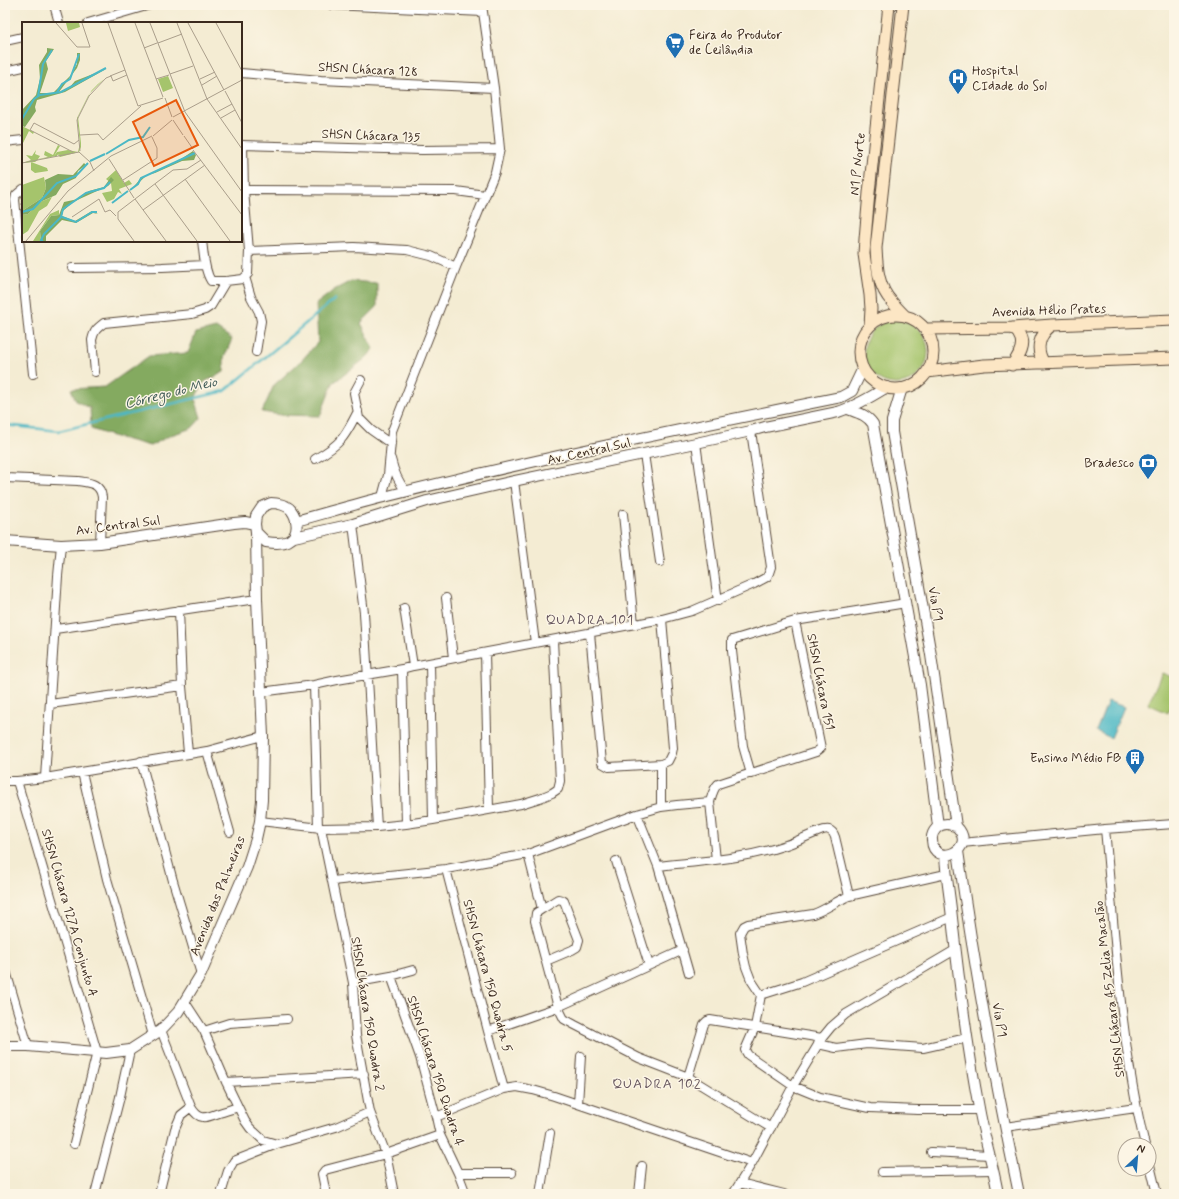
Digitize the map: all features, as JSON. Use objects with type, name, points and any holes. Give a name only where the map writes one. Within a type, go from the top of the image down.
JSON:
[{"type":"main road","name":"N1 P Norte","points":[[870,326],[870,295],[864,254],[869,185],[889,5]]},
{"type":"main road","name":"N1 P Norte","points":[[903,5],[876,248],[878,277],[881,285],[892,302],[905,316]]},
{"type":"main road","points":[[890,316],[905,316],[913,319],[925,329],[932,342],[932,358],[927,372],[916,382],[902,388],[887,387],[873,380],[863,368],[859,354],[860,346],[862,339],[870,326],[876,321],[890,316]]},
{"type":"main road","name":"Avenida Hélio Prates","points":[[925,329],[1012,328],[1174,320]]},
{"type":"main road","points":[[1044,363],[1039,352],[1040,340],[1047,329],[1052,325]]},
{"type":"main road","points":[[1012,328],[1020,335],[1022,346],[1021,352],[1012,365]]},
{"type":"main road","points":[[927,372],[984,365],[1174,358]]},
{"type":"street","points":[[54,5],[59,22]]},
{"type":"street","points":[[91,22],[150,5]]},
{"type":"street","points":[[331,5],[482,9],[494,88],[500,149],[495,172],[392,431],[388,475],[382,497]]},
{"type":"street","points":[[5,41],[22,37]]},
{"type":"street","points":[[8,70],[22,68]]},
{"type":"street","name":"SHSN Chácara 128","points":[[242,73],[321,80],[494,88]]},
{"type":"street","points":[[5,142],[22,140]]},
{"type":"street","points":[[202,242],[205,265],[211,281],[242,279],[248,274],[249,251],[242,145]]},
{"type":"street","name":"SHSN Chácara 135","points":[[242,145],[422,150],[500,149]]},
{"type":"street","points":[[22,190],[16,195],[15,200],[33,374]]},
{"type":"street","points":[[244,190],[456,191],[486,195]]},
{"type":"street","points":[[249,251],[354,247],[407,250],[431,256],[456,267]]},
{"type":"street","points":[[72,268],[205,265]]},
{"type":"street","points":[[245,277],[261,321],[256,352]]},
{"type":"street","points":[[95,372],[92,340],[96,328],[104,324],[192,314],[205,310],[211,306],[226,281]]},
{"type":"street","name":"Av. Central Sul","points":[[5,541],[61,545],[100,543],[234,523],[256,524],[262,507],[271,503],[278,503],[290,509],[296,521],[406,491],[654,435],[841,397],[852,391],[863,368]]},
{"type":"street","points":[[361,380],[354,393],[359,418],[371,430],[391,444]]},
{"type":"street","name":"Av. Central Sul","points":[[266,542],[281,543],[288,541],[294,536],[353,524],[427,501],[514,481],[838,412],[848,409],[868,399],[887,387]]},
{"type":"street","name":"Via P1","points":[[902,388],[892,421],[892,432],[931,655],[956,826],[963,836],[960,847],[972,945],[1019,1194]]},
{"type":"street","points":[[848,409],[869,418],[874,424],[920,685],[938,826]]},
{"type":"street","points":[[315,459],[329,451],[340,442],[358,411]]},
{"type":"street","points":[[261,692],[314,685],[402,669],[662,619],[692,611],[766,577],[771,567],[751,431]]},
{"type":"street","points":[[696,443],[718,600]]},
{"type":"street","points":[[389,452],[396,475],[400,484],[406,491]]},
{"type":"street","points":[[644,454],[660,562]]},
{"type":"street","points":[[5,478],[78,481],[97,486],[102,497],[100,543]]},
{"type":"street","points":[[514,481],[535,643]]},
{"type":"street","points":[[889,510],[893,514],[897,515],[905,506]]},
{"type":"street","points":[[623,514],[634,624]]},
{"type":"street","points":[[294,536],[296,521]]},
{"type":"street","points":[[256,524],[266,542],[256,548]]},
{"type":"street","name":"Avenida das Palmeiras","points":[[5,1046],[28,1046],[106,1053],[130,1050],[157,1032],[178,1012],[201,974],[247,867],[260,821],[262,800],[263,736],[257,599],[256,524]]},
{"type":"street","points":[[353,524],[364,613],[377,827]]},
{"type":"street","points":[[894,538],[898,534],[902,533],[910,537]]},
{"type":"street","points":[[45,778],[61,545]]},
{"type":"street","points":[[446,598],[453,658]]},
{"type":"street","points":[[55,629],[257,599]]},
{"type":"street","points":[[716,860],[710,802],[712,794],[718,784],[751,774],[742,746],[732,640],[795,621],[906,603]]},
{"type":"street","points":[[404,608],[413,666]]},
{"type":"street","points":[[179,610],[182,686],[188,753]]},
{"type":"street","points":[[590,633],[602,763],[609,767],[661,764],[668,761],[672,754],[673,748],[662,619]]},
{"type":"street","name":"SHSN Chácara 151","points":[[751,774],[816,752],[821,748],[795,621]]},
{"type":"street","points":[[260,821],[320,828],[377,827],[433,820],[521,804],[552,793],[558,789],[560,781],[553,640]]},
{"type":"street","points":[[486,653],[489,809]]},
{"type":"street","points":[[430,663],[433,820]]},
{"type":"street","points":[[402,669],[406,824]]},
{"type":"street","name":"SHSN Chácara 150 Quadra 2","points":[[314,685],[320,828],[353,983],[356,1035],[370,1112],[386,1154],[394,1194]]},
{"type":"street","points":[[50,704],[182,686]]},
{"type":"street","points":[[5,781],[45,778],[82,772],[207,750],[263,736]]},
{"type":"street","points":[[207,750],[230,832]]},
{"type":"street","points":[[141,761],[173,881],[201,974]]},
{"type":"street","points":[[661,764],[661,807]]},
{"type":"street","points":[[82,772],[108,879],[157,1032],[191,1107],[194,1113],[207,1118],[238,1107]]},
{"type":"street","name":"SHSN Chácara 127A Conjunto A","points":[[18,781],[97,1052]]},
{"type":"street","points":[[332,881],[446,869],[528,854],[637,814],[661,807],[710,802]]},
{"type":"street","points":[[637,814],[658,866],[689,973]]},
{"type":"street","points":[[956,826],[947,824],[938,826],[934,831],[932,843],[934,849],[939,853],[945,855],[952,854],[960,847],[1105,829],[1174,824]]},
{"type":"street","name":"SHSN Chácara 45 Zelia Macalão","points":[[1105,829],[1120,991],[1136,1108],[1143,1137]]},
{"type":"street","points":[[658,866],[716,860],[765,852],[802,840],[822,830],[829,830],[835,837],[849,896]]},
{"type":"street","points":[[528,854],[542,909]]},
{"type":"street","points":[[945,855],[955,950],[967,1038],[979,1110],[998,1194]]},
{"type":"street","points":[[616,861],[649,965]]},
{"type":"street","name":"SHSN Chácara 150 Quadra 5","points":[[446,869],[504,1089]]},
{"type":"street","points":[[946,874],[849,896],[839,900],[822,911],[813,914],[748,924],[744,926],[740,933],[746,967],[751,980],[761,995],[755,1026],[746,1047],[746,1053],[748,1056],[794,1086],[820,1097],[870,1108],[979,1110]]},
{"type":"street","points":[[546,961],[577,947],[579,940],[564,901],[558,899],[536,913],[535,921],[558,1007],[564,1019],[639,1058],[688,1077],[771,1128]]},
{"type":"street","points":[[761,995],[802,982],[952,917]]},
{"type":"street","points":[[488,1031],[558,1007],[683,950]]},
{"type":"street","points":[[733,1194],[820,1041],[831,1027],[846,1014],[955,950]]},
{"type":"street","points":[[5,968],[28,1046]]},
{"type":"street","points":[[353,983],[391,976],[412,970]]},
{"type":"street","name":"SHSN Chácara 150 Quadra 4","points":[[391,976],[420,1057],[440,1135],[466,1194]]},
{"type":"street","points":[[185,1002],[204,1031],[244,1121],[262,1140],[277,1144]]},
{"type":"street","points":[[204,1031],[229,1023],[287,1019]]},
{"type":"street","points":[[688,1077],[704,1024],[707,1021],[716,1020],[755,1026],[820,1041],[836,1048],[867,1044],[924,1048],[967,1038]]},
{"type":"street","points":[[96,1194],[130,1050]]},
{"type":"street","points":[[74,1144],[97,1052]]},
{"type":"street","points":[[578,1104],[581,1056]]},
{"type":"street","points":[[226,1082],[364,1074]]},
{"type":"street","points":[[436,1117],[504,1089],[517,1087],[578,1104],[752,1163]]},
{"type":"street","points":[[159,1194],[175,1129],[181,1115],[191,1107]]},
{"type":"street","points":[[1005,1126],[1136,1108]]},
{"type":"street","points":[[221,1194],[228,1171],[234,1161],[277,1144],[336,1127],[370,1112]]},
{"type":"street","points":[[540,1194],[550,1133]]},
{"type":"street","points":[[326,1194],[322,1174],[325,1170],[386,1154],[440,1135]]},
{"type":"street","points":[[931,1152],[990,1155]]},
{"type":"street","points":[[638,1194],[642,1166]]},
{"type":"street","points":[[882,1172],[993,1170]]},
{"type":"street","points":[[458,1173],[512,1173]]},
{"type":"street","points":[[1153,1177],[1157,1194]]},
{"type":"street","points":[[740,1183],[784,1194]]},
{"type":"green space","points":[[351,281],[377,283],[377,307],[361,323],[374,349],[365,359],[333,383],[320,416],[281,415],[262,412],[274,385],[302,360],[318,342],[316,304],[334,290]]},
{"type":"green space","points":[[896,320],[914,326],[922,334],[928,352],[922,370],[914,378],[896,384],[878,378],[870,370],[864,352],[870,334],[878,326]]},
{"type":"green space","points":[[216,328],[232,339],[224,358],[224,372],[204,382],[195,398],[201,418],[192,428],[171,435],[150,446],[91,429],[90,408],[76,401],[71,389],[105,387],[149,356],[188,353],[196,333]]},
{"type":"green space","points":[[1162,673],[1174,678],[1174,698],[1168,713],[1148,704]]},
{"type":"water","points":[[1108,701],[1124,707],[1111,738],[1096,731]]},
{"type":"waterway","name":"Córrego do Meio","points":[[5,425],[59,431],[225,391],[335,299]]},
{"type":"place","name":"Feira do Produtor de Ceilândia","points":[[675,59]]},
{"type":"place","name":"Hospital CIdade do Sol","points":[[958,95]]},
{"type":"place","name":"Bradesco","points":[[1148,480]]},
{"type":"place","name":"Ensino Médio FB","points":[[1135,775]]},
{"type":"district","name":"QUADRA 101","points":[[590,620]]},
{"type":"district","name":"QUADRA 102","points":[[657,1084]]}]
